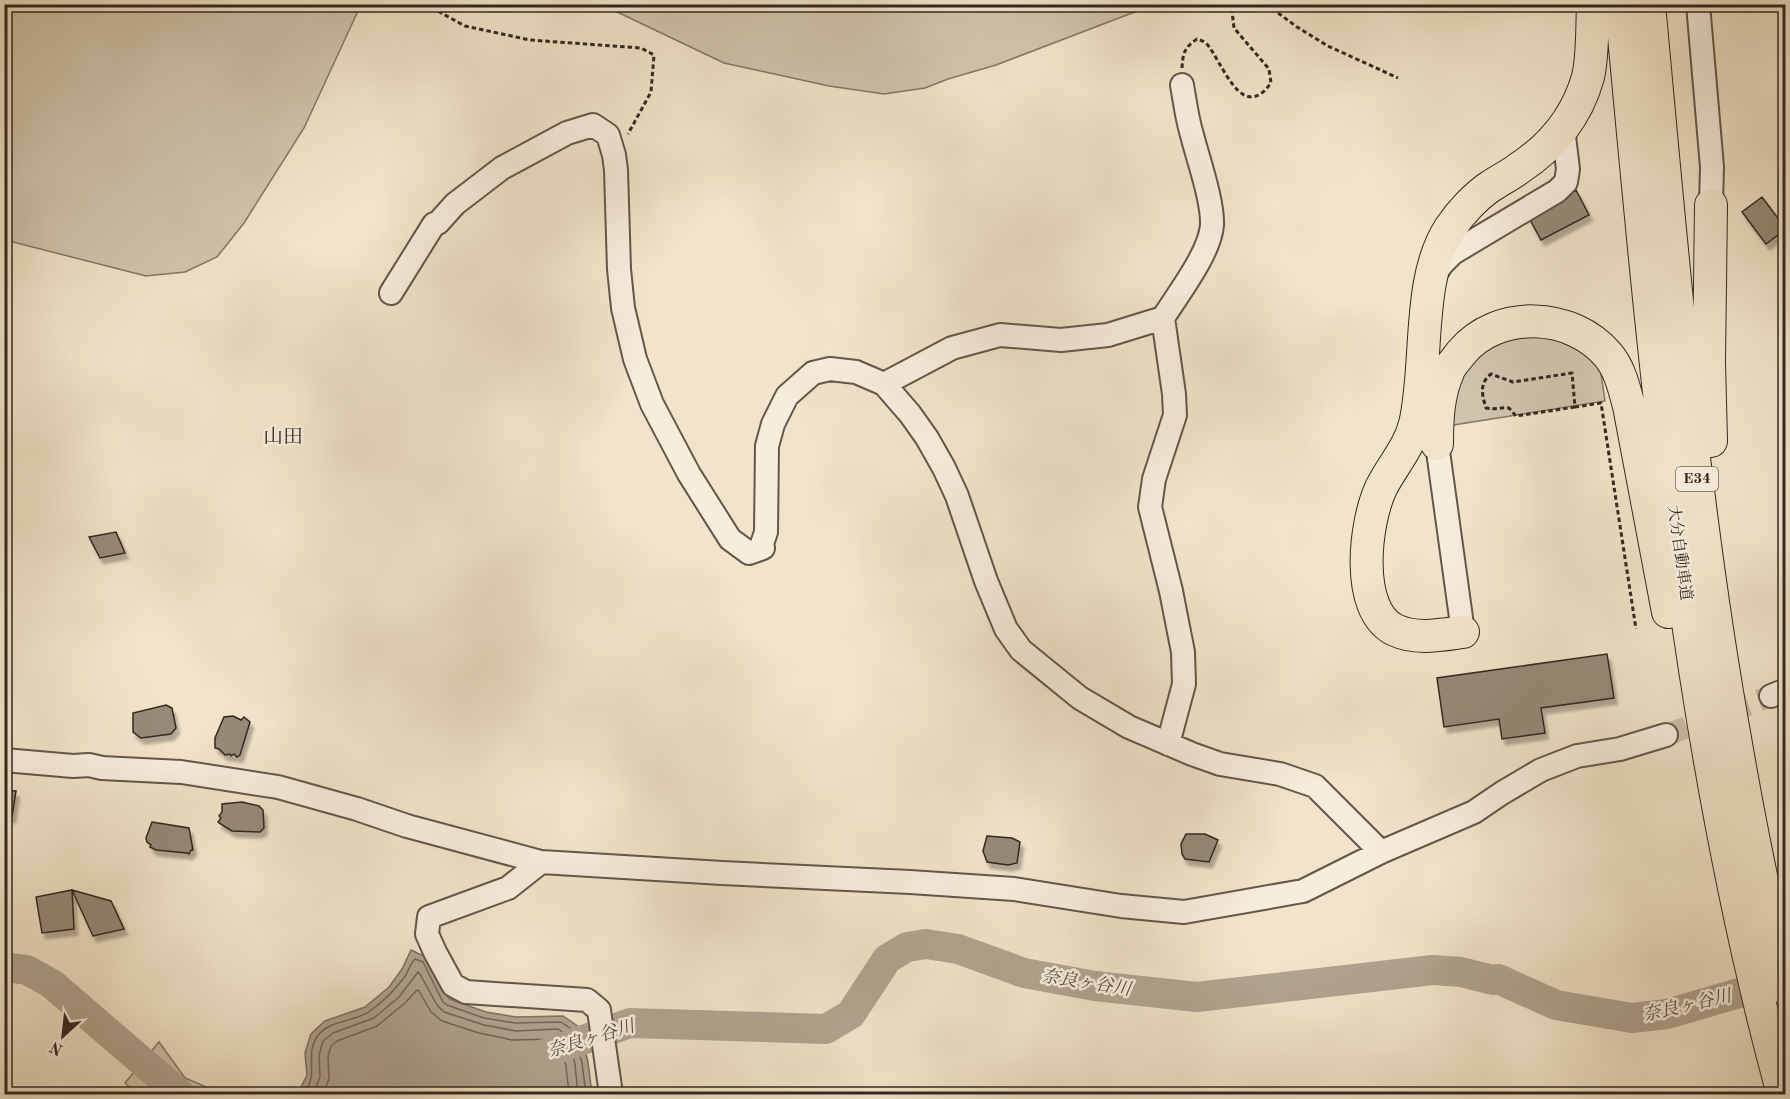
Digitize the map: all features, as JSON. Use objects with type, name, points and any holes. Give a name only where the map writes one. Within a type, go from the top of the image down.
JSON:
[{"type":"highway","points":[[1463,632],[1414,636],[1395,630],[1382,620],[1373,605],[1367,567],[1367,537],[1372,512],[1381,488],[1407,447],[1415,425],[1430,282],[1437,256],[1450,228],[1469,206],[1490,187],[1545,150],[1563,128],[1578,104],[1588,76],[1593,4]]},
{"type":"highway","name":"大分自動車道","points":[[1621,4],[1653,342],[1669,479],[1706,740],[1747,882],[1763,952],[1783,1095]]},
{"type":"highway","name":"大分自動車道","points":[[1649,4],[1679,321],[1696,468],[1736,742],[1747,882]]},
{"type":"highway","points":[[1712,205],[1709,351],[1711,438],[1725,600],[1740,716],[1758,823],[1747,882]]},
{"type":"highway","points":[[1437,444],[1439,398],[1448,370],[1465,349],[1485,332],[1512,323],[1539,321],[1563,325],[1589,338],[1609,355],[1621,376],[1629,406],[1693,739],[1747,882]]},
{"type":"highway","name":"大分自動車道","points":[[1763,952],[1785,989]]},
{"type":"street","points":[[1698,4],[1712,167],[1712,205]]},
{"type":"street","points":[[884,384],[952,348],[1000,334],[1061,340],[1108,335],[1163,318],[1193,272],[1207,244],[1212,225],[1209,197],[1191,132],[1182,85]]},
{"type":"street","points":[[391,293],[434,224],[438,223],[455,204],[502,168],[567,133],[593,125],[608,135],[614,155],[619,269],[622,298],[635,359],[651,404],[689,474],[729,539],[749,553],[763,548],[766,532],[767,446],[773,424],[787,396],[813,373],[830,369],[856,372],[884,384],[910,414],[944,468],[957,496],[986,581],[1006,629],[1021,650],[1080,698],[1129,727],[1220,764],[1280,774],[1315,786],[1381,852]]},
{"type":"street","points":[[1163,318],[1175,415],[1154,480],[1150,507],[1171,591],[1183,652],[1184,684],[1168,744]]},
{"type":"street","points":[[1437,444],[1463,632]]},
{"type":"street","points":[[4,760],[181,772],[278,788],[541,862],[1014,889],[1122,906],[1184,912],[1304,891],[1381,852],[1474,812],[1541,770],[1577,756],[1620,749],[1666,735]]},
{"type":"street","points":[[541,862],[508,888],[429,917],[427,934],[453,985],[466,992],[587,1000],[599,1010],[611,1095]]},
{"type":"path","points":[[425,4],[465,26],[487,31],[530,40],[640,48],[654,55],[651,92],[635,123],[614,155]]},
{"type":"path","points":[[1182,85],[1183,54],[1188,45],[1197,39],[1205,42],[1240,92],[1247,96],[1257,96],[1265,92],[1271,83],[1269,69],[1234,28],[1232,11],[1236,4]]},
{"type":"path","points":[[1266,4],[1328,46],[1398,78]]},
{"type":"path","points":[[1575,407],[1572,373],[1513,382],[1491,374],[1484,379],[1482,389],[1486,408],[1497,410],[1509,408],[1516,416],[1575,407],[1601,403],[1636,630]]},
{"type":"shaded area","points":[[5,4],[357,4],[358,11],[304,128],[244,223],[217,257],[185,272],[146,276],[5,240]]},
{"type":"shaded area","points":[[604,5],[1153,5],[996,65],[925,88],[884,94],[829,86],[724,63]]},
{"type":"shaded area","points":[[1523,332],[1580,346],[1600,367],[1605,401],[1447,426],[1455,383],[1482,349]]},
{"type":"shaded area","points":[[159,1042],[185,1078],[220,1093],[228,1094],[137,1094],[125,1083]]},
{"type":"water","points":[[411,950],[426,957],[449,999],[486,1012],[516,1017],[563,1016],[579,1027],[588,1062],[592,1094],[260,1094],[268,1089],[285,1093],[300,1089],[307,1075],[305,1053],[311,1034],[325,1021],[365,1007],[389,987],[402,969]]},
{"type":"building","points":[[1576,190],[1589,215],[1541,240],[1521,203],[1546,206]]},
{"type":"building","points":[[1762,197],[1786,229],[1766,244],[1742,212]]},
{"type":"building","points":[[116,532],[125,553],[100,558],[89,537]]},
{"type":"building","points":[[1607,654],[1614,698],[1541,708],[1545,733],[1502,739],[1499,719],[1444,727],[1437,678]]},
{"type":"building","points":[[166,705],[172,708],[176,728],[171,734],[141,738],[133,732],[133,713]]},
{"type":"building","points":[[233,716],[241,720],[244,717],[250,722],[240,755],[237,757],[234,754],[225,755],[215,748],[215,738],[224,717]]},
{"type":"building","points":[[4,790],[16,791],[12,817],[4,816]]},
{"type":"building","points":[[242,802],[259,806],[263,810],[264,828],[260,832],[232,831],[218,822],[221,818],[219,816],[222,812],[222,804]]},
{"type":"building","points":[[152,822],[189,828],[193,850],[189,854],[156,850],[150,847],[146,838]]},
{"type":"building","points":[[1186,834],[1205,834],[1218,840],[1209,862],[1185,859],[1181,844]]},
{"type":"building","points":[[987,836],[1012,838],[1020,842],[1017,863],[1008,865],[987,862],[983,851]]},
{"type":"building","points":[[72,890],[74,929],[42,933],[36,897]]},
{"type":"building","points":[[72,890],[111,901],[124,929],[93,936]]},
{"type":"waterway","name":"奈良ヶ谷川","points":[[544,1054],[630,1023],[826,1029],[851,1014],[887,959],[907,947],[926,944],[958,949],[1024,973],[1095,986],[1197,997],[1433,970],[1461,972],[1493,980],[1498,979],[1556,1005],[1632,1018],[1667,1014],[1760,987],[1781,987]]},
{"type":"waterway","name":"奈良ヶ谷川","points":[[4,967],[27,970],[52,984],[180,1094]]},
{"type":"tunnel","points":[[1666,735],[1771,696]]},
{"type":"district","name":"山田","points":[[283,438]]}]
